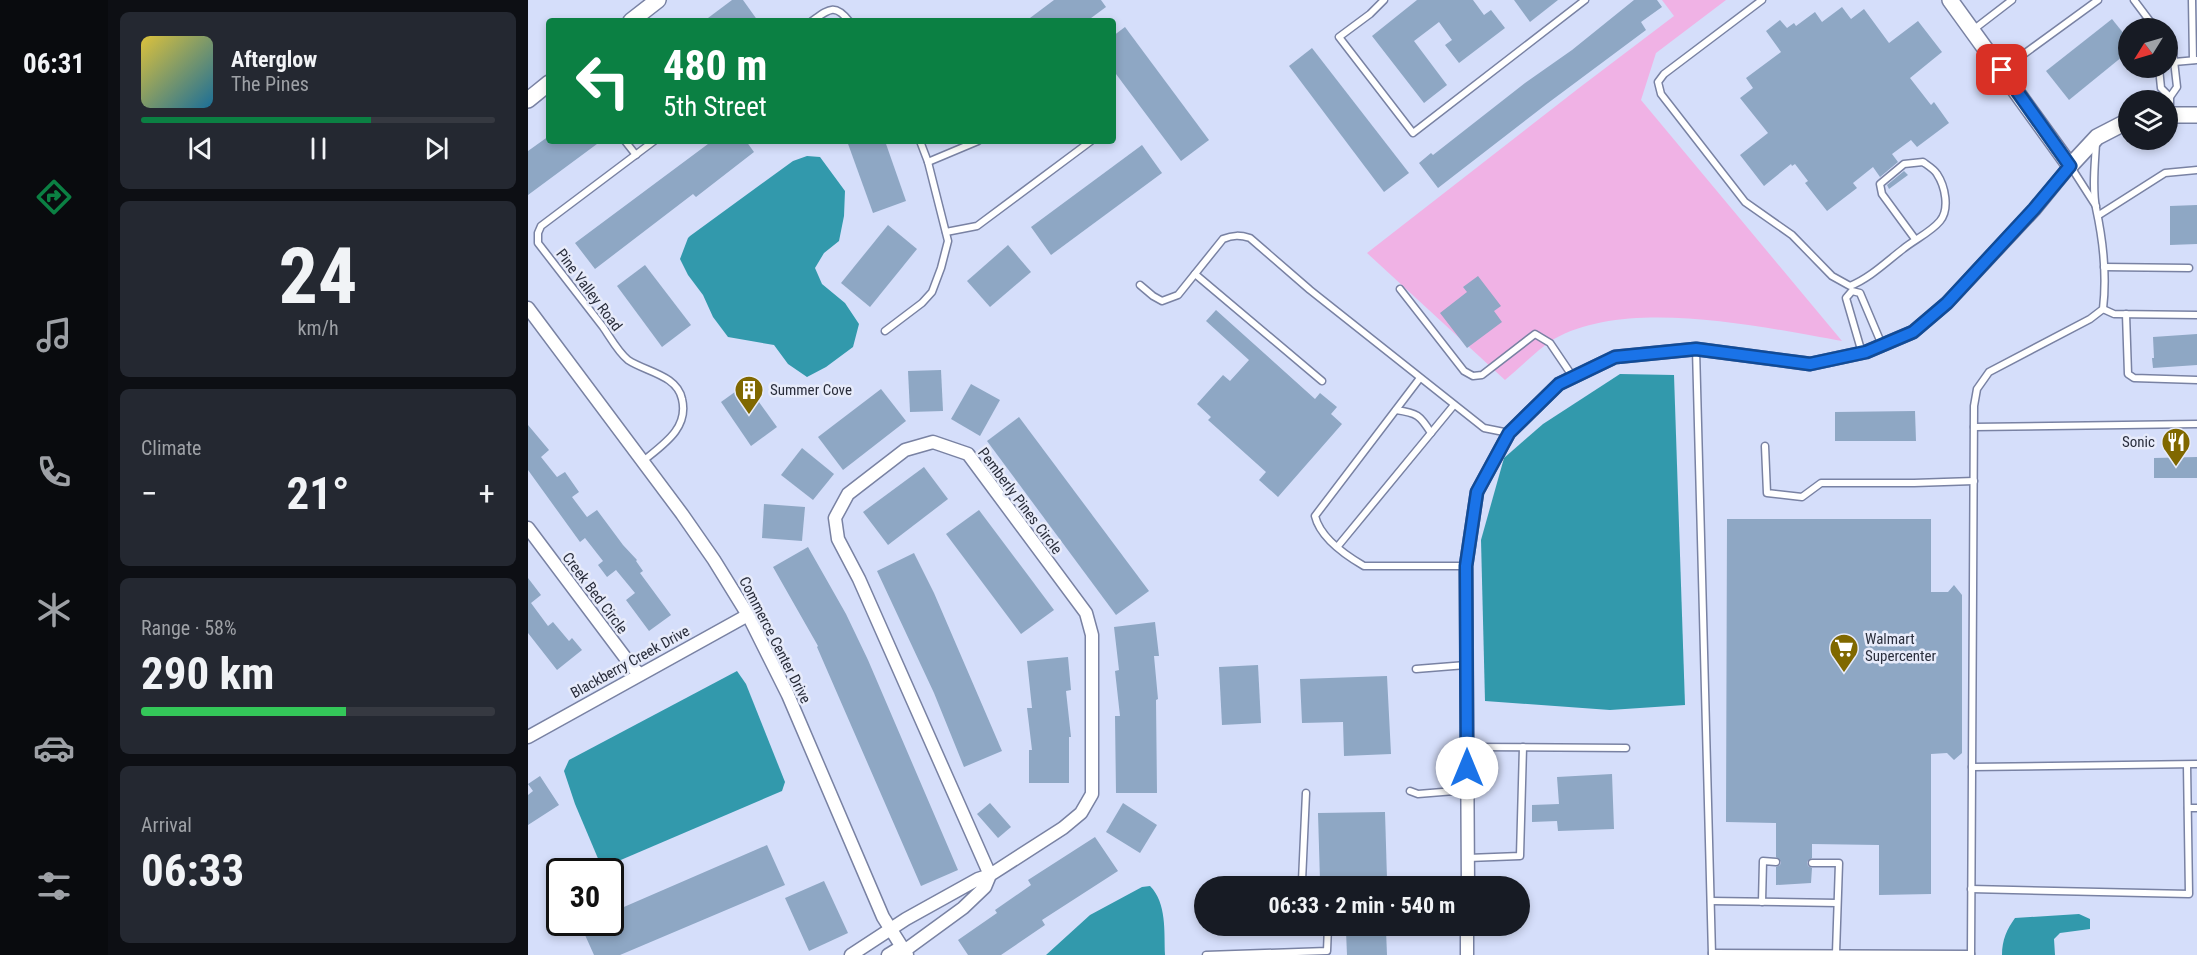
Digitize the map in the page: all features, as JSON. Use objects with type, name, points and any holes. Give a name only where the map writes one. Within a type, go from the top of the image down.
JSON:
[{"type":"street","points":[[635,18],[658,0]]},
{"type":"street","points":[[1950,0],[2070,166]]},
{"type":"street","points":[[528,100],[546,85]]},
{"type":"street","points":[[2178,115],[2197,115]]},
{"type":"street","points":[[1468,876],[1466,566],[1477,492],[1509,433],[1559,384],[1615,357],[1696,349],[1810,364],[1862,353],[1913,332],[1947,303],[2097,137],[2118,127]]},
{"type":"street","name":"Commerce Center Drive","points":[[528,308],[644,461],[714,560],[748,615],[788,695],[890,930],[904,951]]},
{"type":"street","name":"Pemberly Pines Circle","points":[[851,955],[978,879],[990,875],[1063,828],[1081,813],[1092,794],[1092,635],[1086,613],[968,454],[933,442],[905,450],[848,494],[836,518],[838,539],[990,875],[985,887],[963,908],[904,951],[888,955]]},
{"type":"street","name":"Creek Bed Circle","points":[[528,528],[639,674]]},
{"type":"street","name":"Blackberry Creek Drive","points":[[528,737],[748,615]]},
{"type":"street","points":[[1467,936],[1467,955]]},
{"type":"lane","points":[[1384,0],[1370,14],[1339,37],[1413,133],[1585,0]]},
{"type":"lane","points":[[1762,0],[1664,74],[1658,82],[1661,94],[1745,202],[1792,235],[1832,276],[1860,293],[1882,345]]},
{"type":"lane","points":[[1973,31],[2012,0]]},
{"type":"lane","points":[[2002,70],[2098,0]]},
{"type":"lane","points":[[2134,0],[2148,18]]},
{"type":"lane","points":[[2178,62],[2195,60],[2192,0]]},
{"type":"lane","points":[[816,18],[833,9],[841,11],[847,18]]},
{"type":"lane","points":[[1696,349],[1712,954],[1971,955],[1974,406],[1977,389],[1989,372],[2090,319],[2103,309],[2106,287],[2094,173],[2097,137]]},
{"type":"lane","points":[[627,144],[636,155]]},
{"type":"lane","name":"Pine Valley Road","points":[[644,461],[667,442],[678,429],[683,415],[682,399],[678,387],[668,379],[626,358],[538,243],[538,233],[541,226],[650,144]]},
{"type":"lane","points":[[885,331],[922,303],[932,292],[942,268],[948,241],[928,162],[921,144]]},
{"type":"lane","points":[[928,162],[971,144]]},
{"type":"lane","points":[[946,232],[976,226],[1086,144]]},
{"type":"lane","points":[[1862,353],[1846,298],[1851,288],[1938,224],[1944,216],[1942,183],[1936,172],[1923,162],[1904,164],[1880,184],[1882,194],[1915,239]]},
{"type":"lane","points":[[2070,166],[2096,207]]},
{"type":"lane","points":[[2098,215],[2165,173],[2197,170]]},
{"type":"lane","points":[[1140,285],[1152,296],[1162,300],[1178,295],[1222,239],[1230,236],[1250,238],[1310,290],[1484,428],[1509,433]]},
{"type":"lane","points":[[2104,267],[2189,268]]},
{"type":"lane","points":[[1195,274],[1322,381]]},
{"type":"lane","points":[[1400,289],[1464,371],[1473,376],[1482,375],[1488,371],[1535,334],[1550,343],[1573,377]]},
{"type":"lane","points":[[2103,309],[2114,314],[2197,315]]},
{"type":"lane","points":[[2126,314],[2128,374],[2134,378],[2197,380]]},
{"type":"lane","points":[[1420,378],[1315,516],[1318,528],[1350,558],[1364,566],[1466,566]]},
{"type":"lane","points":[[1338,546],[1454,405]]},
{"type":"lane","points":[[1396,410],[1415,413],[1424,420],[1431,433]]},
{"type":"lane","points":[[1974,427],[2197,424]]},
{"type":"lane","points":[[1765,446],[1767,493],[1802,497],[1821,483],[1974,481]]},
{"type":"lane","points":[[1416,669],[1467,665]]},
{"type":"lane","points":[[1467,747],[1626,748]]},
{"type":"lane","points":[[1467,858],[1520,856],[1523,747]]},
{"type":"lane","points":[[1972,767],[2197,764]]},
{"type":"lane","points":[[1971,889],[2189,894],[2187,765]]},
{"type":"lane","points":[[1410,791],[1418,794],[1467,790]]},
{"type":"lane","points":[[1302,876],[1306,793]]},
{"type":"lane","points":[[2188,808],[2197,808]]},
{"type":"lane","points":[[1762,902],[1763,861],[1776,862]]},
{"type":"lane","points":[[1812,862],[1839,863],[1836,954]]},
{"type":"lane","points":[[1711,901],[1837,903]]},
{"type":"lane","points":[[1206,955],[1327,951],[1328,936]]},
{"type":"shaded area","points":[[1662,0],[1726,0],[1656,53],[1641,100],[1842,341],[1735,323],[1696,319],[1657,317],[1619,320],[1584,326],[1554,339],[1505,380],[1367,253],[1674,16]]},
{"type":"water","points":[[807,156],[820,157],[845,191],[844,216],[839,241],[824,253],[815,268],[822,284],[845,303],[859,324],[853,347],[826,367],[807,377],[788,364],[774,345],[728,337],[713,317],[703,295],[688,275],[680,259],[690,236],[793,161]]},
{"type":"water","points":[[1620,374],[1674,375],[1685,705],[1610,710],[1485,701],[1481,540],[1504,458],[1543,424]]},
{"type":"water","points":[[737,671],[746,684],[785,782],[782,791],[624,859],[598,858],[564,771],[569,760]]},
{"type":"water","points":[[1150,886],[1162,909],[1165,955],[1046,955],[1090,915],[1142,887]]},
{"type":"water","points":[[2079,914],[2090,919],[2090,929],[2060,933],[2054,939],[2055,955],[2002,955],[2005,935],[2015,918]]},
{"type":"building","points":[[732,0],[743,0],[756,18],[708,18]]},
{"type":"building","points":[[1054,0],[1101,0],[1106,7],[1091,18],[1030,18]]},
{"type":"building","points":[[1417,0],[1473,0],[1484,15],[1491,10],[1505,28],[1459,63],[1445,45],[1452,40],[1439,22],[1414,41],[1447,85],[1424,103],[1372,36]]},
{"type":"building","points":[[1514,0],[1558,0],[1530,22]]},
{"type":"building","points":[[1634,0],[1657,0],[1662,7],[1641,22],[1646,30],[1438,188],[1419,163],[1431,153],[1433,155],[1525,83],[1572,50]]},
{"type":"building","points":[[1842,7],[1851,19],[1864,9],[1889,43],[1918,21],[1942,52],[1910,78],[1931,105],[1934,102],[1949,123],[1917,147],[1911,140],[1892,154],[1898,162],[1880,177],[1873,167],[1853,183],[1857,188],[1827,211],[1805,183],[1808,181],[1795,164],[1792,166],[1791,164],[1764,186],[1740,155],[1768,133],[1740,98],[1753,88],[1746,78],[1781,52],[1766,31],[1780,20],[1787,28],[1794,23],[1796,26],[1815,12],[1822,22]]},
{"type":"building","points":[[2112,19],[2118,26],[2118,60],[2069,100],[2046,71]]},
{"type":"building","points":[[1125,27],[1209,140],[1181,161],[1116,74],[1116,34]]},
{"type":"building","points":[[1312,48],[1409,173],[1384,192],[1289,66]]},
{"type":"building","points":[[546,138],[546,144],[597,144],[528,195],[528,151]]},
{"type":"building","points":[[708,144],[748,144],[754,152],[696,197],[693,194],[595,269],[575,243]]},
{"type":"building","points":[[848,144],[886,144],[906,201],[873,213]]},
{"type":"building","points":[[1142,145],[1162,173],[1051,255],[1031,227]]},
{"type":"building","points":[[1904,171],[1908,175],[1889,189],[1887,185]]},
{"type":"building","points":[[2197,205],[2197,244],[2170,245],[2170,206]]},
{"type":"building","points":[[888,225],[917,249],[870,307],[841,283]]},
{"type":"building","points":[[1008,245],[1031,272],[990,307],[967,281]]},
{"type":"building","points":[[645,265],[691,325],[662,347],[617,286]]},
{"type":"building","points":[[1478,276],[1501,306],[1494,311],[1502,322],[1467,348],[1440,313],[1467,292],[1463,287]]},
{"type":"building","points":[[1216,310],[1315,399],[1320,393],[1337,407],[1331,414],[1342,424],[1278,497],[1259,480],[1266,472],[1208,420],[1211,417],[1197,404],[1223,375],[1230,381],[1249,360],[1206,321]]},
{"type":"building","points":[[2197,334],[2197,365],[2153,368],[2153,337]]},
{"type":"building","points":[[941,370],[943,411],[910,412],[908,371]]},
{"type":"building","name":"Summer Cove","points":[[746,384],[777,427],[751,446],[721,402]]},
{"type":"building","points":[[971,384],[1000,400],[980,436],[951,419]]},
{"type":"building","points":[[881,389],[906,421],[843,470],[818,437]]},
{"type":"building","points":[[1915,411],[1916,441],[1835,441],[1835,412]]},
{"type":"building","points":[[1019,417],[1149,591],[1116,615],[987,441]]},
{"type":"building","points":[[528,425],[549,450],[541,457],[557,477],[565,472],[579,492],[572,497],[587,517],[597,510],[637,560],[643,571],[640,573],[671,615],[649,631],[626,600],[635,593],[616,570],[607,577],[598,565],[603,561],[585,538],[580,542],[528,470]]},
{"type":"building","points":[[802,448],[834,474],[813,500],[781,475]]},
{"type":"building","name":"Sonic","points":[[2197,457],[2197,478],[2154,478],[2154,458]]},
{"type":"building","points":[[924,467],[948,499],[888,545],[863,512]]},
{"type":"building","points":[[764,504],[805,507],[802,541],[762,538]]},
{"type":"building","points":[[979,510],[1054,610],[1021,634],[946,534]]},
{"type":"building","name":"Walmart Supercenter","points":[[1727,519],[1931,519],[1931,592],[1948,592],[1954,585],[1962,595],[1962,753],[1954,760],[1947,753],[1931,754],[1931,894],[1879,895],[1879,845],[1812,844],[1812,858],[1807,862],[1812,868],[1811,883],[1776,885],[1776,867],[1781,862],[1776,857],[1776,823],[1726,822]]},
{"type":"building","points":[[808,547],[846,614],[868,660],[958,870],[921,886],[818,646],[773,567]]},
{"type":"building","points":[[914,553],[934,593],[1002,751],[964,767],[934,693],[877,571]]},
{"type":"building","points":[[528,578],[541,595],[531,603],[548,626],[553,622],[569,641],[572,638],[582,650],[557,670],[528,633]]},
{"type":"building","points":[[1155,622],[1159,656],[1154,656],[1158,699],[1156,700],[1157,793],[1116,793],[1115,716],[1120,716],[1115,671],[1119,670],[1114,627]]},
{"type":"building","points":[[1068,657],[1071,690],[1066,691],[1071,737],[1069,737],[1069,783],[1029,783],[1029,750],[1032,750],[1027,708],[1032,708],[1027,661]]},
{"type":"building","points":[[1258,665],[1261,723],[1222,725],[1219,667]]},
{"type":"building","points":[[1387,676],[1391,754],[1344,756],[1343,722],[1302,723],[1300,679]]},
{"type":"building","points":[[1612,774],[1614,829],[1558,831],[1557,821],[1532,822],[1532,805],[1559,804],[1557,777]]},
{"type":"building","points":[[540,776],[559,805],[528,825],[528,795],[533,791],[528,784]]},
{"type":"building","points":[[990,803],[1011,827],[998,838],[977,814]]},
{"type":"building","points":[[1123,803],[1157,825],[1140,853],[1106,832]]},
{"type":"building","points":[[1385,812],[1387,876],[1320,876],[1318,813]]},
{"type":"building","points":[[1095,837],[1118,871],[1042,920],[1045,925],[1001,955],[968,955],[958,940],[997,913],[995,910],[1031,885],[1028,880]]},
{"type":"building","points":[[767,845],[785,885],[620,955],[594,955],[585,936],[624,936],[624,907]]},
{"type":"building","points":[[824,881],[848,933],[809,951],[785,898]]},
{"type":"building","points":[[1346,936],[1386,936],[1387,955],[1347,955]]},
{"type":"place","name":"Summer Cove","points":[[749,416]]},
{"type":"place","name":"Sonic","points":[[2176,468]]},
{"type":"place","name":"Walmart Supercenter","points":[[1844,674]]},
{"type":"route","points":[[1467,768],[1466,566],[1477,492],[1509,433],[1559,384],[1615,357],[1696,349],[1810,364],[1866,352],[1913,332],[1947,303],[2034,209],[2070,166],[2002,70]]}]
